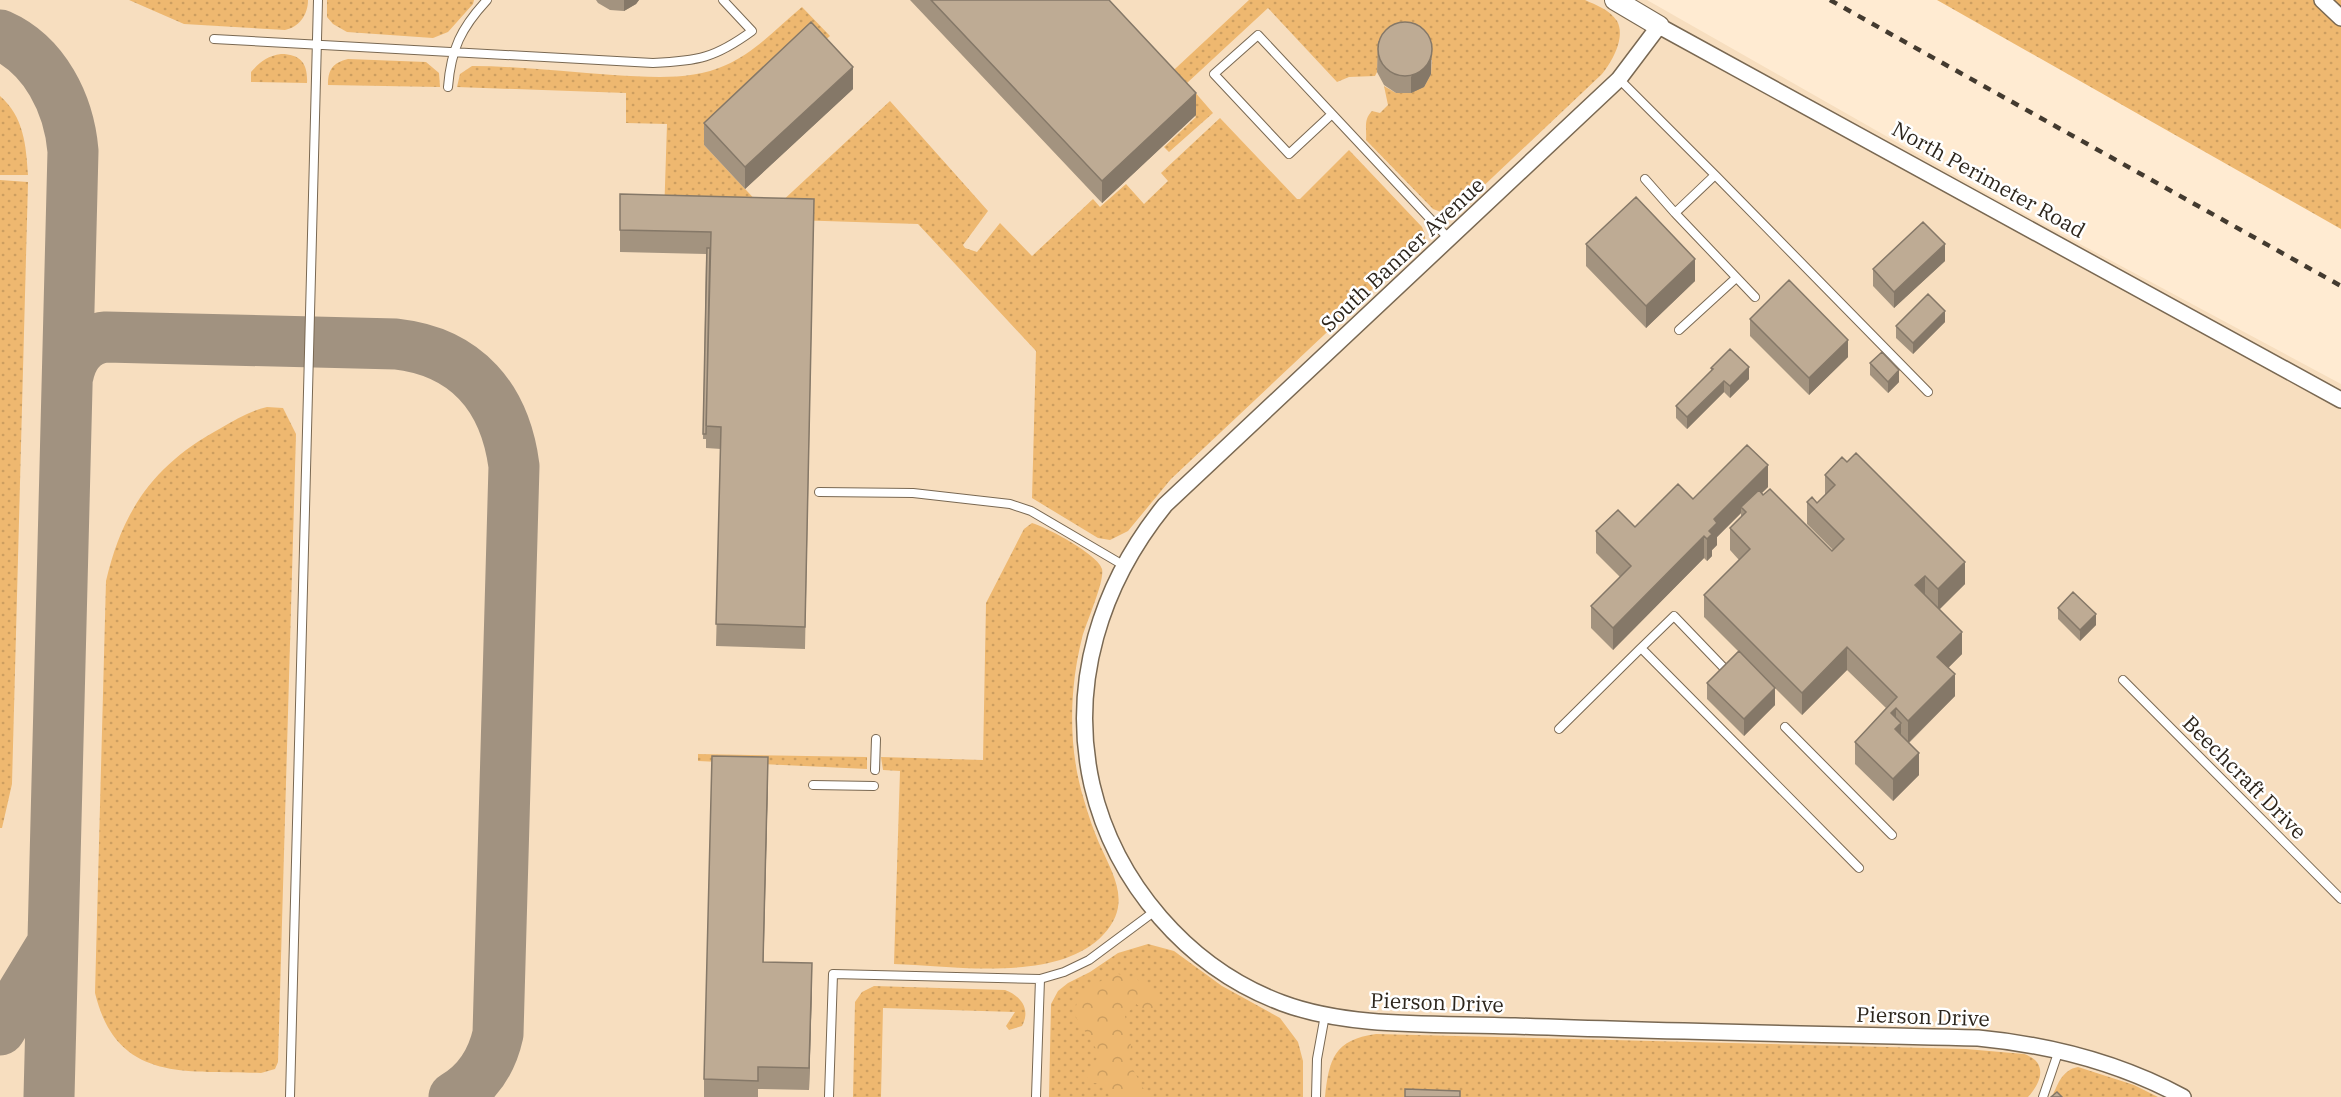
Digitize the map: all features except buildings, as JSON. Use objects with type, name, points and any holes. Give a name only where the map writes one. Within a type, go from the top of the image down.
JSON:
[{"type":"street","name":"North Perimeter Road","points":[[1615,0],[2341,400]]},
{"type":"street","points":[[2322,0],[2341,18]]},
{"type":"street","name":"South Banner Avenue","points":[[1165,505],[1619,80],[1659,26]]},
{"type":"street","name":"Pierson Drive","points":[[1165,505],[1148,526],[1123,565],[1103,608],[1091,650],[1085,703],[1087,758],[1097,805],[1110,840],[1129,876],[1155,911],[1195,951],[1230,976],[1279,1002],[1325,1015],[1360,1020],[1978,1038],[2014,1041],[2059,1050],[2129,1071],[2183,1097]]},
{"type":"lane","points":[[290,1097],[318,0]]},
{"type":"lane","points":[[448,87],[450,63],[461,32],[487,0]]},
{"type":"lane","points":[[214,39],[653,63],[693,61],[729,48],[752,31],[723,0]]},
{"type":"lane","points":[[1332,114],[1289,154],[1215,74],[1258,34],[1450,240]]},
{"type":"lane","points":[[1619,80],[1928,392]]},
{"type":"lane","points":[[1675,213],[1715,175]]},
{"type":"lane","points":[[1645,179],[1755,297]]},
{"type":"lane","points":[[1679,330],[1736,278]]},
{"type":"lane","points":[[819,492],[913,493],[1010,504],[1031,511],[1123,565]]},
{"type":"lane","points":[[1559,729],[1674,616],[1723,667]]},
{"type":"lane","points":[[1641,648],[1859,868]]},
{"type":"lane","name":"Beechcraft Drive","points":[[2123,680],[2341,899]]},
{"type":"lane","points":[[1785,727],[1892,835]]},
{"type":"lane","points":[[875,770],[876,739]]},
{"type":"lane","points":[[813,785],[874,786]]},
{"type":"lane","points":[[829,1097],[833,974],[1040,979],[1064,972],[1089,960],[1155,911]]},
{"type":"lane","points":[[1036,1097],[1040,979]]},
{"type":"lane","points":[[1316,1097],[1317,1059],[1325,1015]]},
{"type":"lane","points":[[2043,1097],[2059,1050]]},
{"type":"shaded area","points":[[0,0],[1647,0],[2000,201],[2341,384],[2341,1097],[0,1097]]},
{"type":"green space","points":[[129,0],[308,0],[302,20],[285,30],[184,24]]},
{"type":"green space","points":[[327,0],[474,0],[448,32],[433,38],[347,32],[333,24],[327,17]]},
{"type":"green space","points":[[1249,0],[1585,0],[1611,14],[1617,21],[1620,34],[1614,56],[1602,74],[1457,211],[1449,215],[1433,209],[1366,140],[1366,121],[1369,114],[1372,111],[1380,113],[1388,105],[1384,86],[1396,93],[1424,87],[1431,74],[1432,60],[1378,58],[1375,76],[1349,77],[1337,82],[1268,8],[1187,83],[1213,113],[1169,152],[1164,147],[1196,117],[1162,81]]},
{"type":"green space","points":[[1937,0],[2341,0],[2341,229]]},
{"type":"green space","points":[[802,7],[830,36],[704,145],[761,206],[779,204],[890,101],[988,211],[963,245],[977,252],[1000,223],[1032,256],[1093,199],[1100,207],[1126,184],[1144,204],[1168,181],[1161,173],[1220,118],[1297,199],[1300,199],[1349,150],[1422,227],[1425,240],[1171,479],[1128,531],[1110,540],[1098,538],[1032,498],[1036,351],[918,224],[664,216],[667,124],[626,123],[626,93],[457,87],[460,74],[472,66],[642,77],[699,74],[726,65],[746,54]]},
{"type":"green space","points":[[281,54],[294,56],[302,61],[306,70],[307,83],[251,82],[251,72],[258,65],[268,58]]},
{"type":"green space","points":[[348,59],[426,62],[439,73],[440,87],[328,85],[332,67]]},
{"type":"green space","points":[[0,96],[19,122],[25,142],[28,175],[0,175]]},
{"type":"green space","points":[[0,180],[28,182],[12,784],[2,828],[0,828]]},
{"type":"green space","points":[[267,407],[283,408],[296,434],[278,1062],[275,1069],[261,1073],[182,1070],[158,1066],[138,1058],[120,1043],[105,1022],[95,993],[106,581],[122,531],[146,490],[161,473],[178,456],[198,442],[232,421]]},
{"type":"green space","points":[[1032,523],[1082,549],[1099,563],[1102,569],[1101,583],[1082,638],[1078,658],[1072,719],[1079,781],[1095,832],[1114,878],[1119,900],[1117,912],[1103,935],[1084,950],[1060,960],[1033,966],[1004,968],[894,964],[900,771],[883,770],[881,757],[983,760],[986,603],[1024,529]]},
{"type":"green space","points":[[698,754],[867,757],[867,769],[698,761]]},
{"type":"green space","points":[[1148,944],[1174,951],[1222,986],[1280,1018],[1298,1042],[1303,1061],[1303,1097],[1049,1097],[1051,1004],[1058,991],[1118,953]]},
{"type":"green space","points":[[1114,973],[1135,978],[1156,992],[1158,1005],[1147,1011],[1136,1004],[1125,1016],[1131,1046],[1129,1062],[1148,1097],[1110,1097],[1102,1083],[1091,1083],[1085,1074],[1100,1055],[1074,1014],[1079,994]]},
{"type":"green space","points":[[874,986],[1005,990],[1016,996],[1023,1004],[1025,1020],[1022,1026],[1009,1030],[1006,1026],[1015,1012],[883,1008],[881,1097],[853,1097],[855,1002],[862,992]]},
{"type":"green space","points":[[1376,1034],[1966,1049],[2024,1054],[2037,1062],[2040,1073],[2037,1085],[2028,1097],[1325,1097],[1329,1072],[1336,1054],[1351,1041]]},
{"type":"green space","points":[[2078,1067],[2134,1085],[2158,1097],[2052,1097],[2064,1074]]},
{"type":"taxiway","points":[[0,35],[30,55],[52,83],[66,116],[73,151],[49,1097]]},
{"type":"taxiway","points":[[68,376],[80,349],[91,341],[106,337],[396,344],[421,349],[443,357],[462,368],[478,383],[502,419],[514,466],[498,1034],[483,1070],[470,1085],[454,1097]]},
{"type":"taxiway","points":[[0,1030],[51,946]]},
{"type":"railway","points":[[1830,0],[2341,286]]}]
